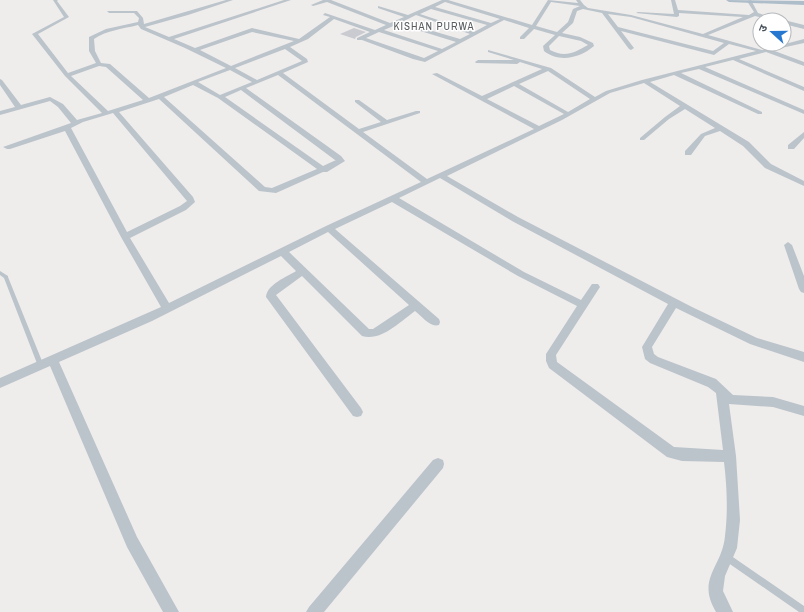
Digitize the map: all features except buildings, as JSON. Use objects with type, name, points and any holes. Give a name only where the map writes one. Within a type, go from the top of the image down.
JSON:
[{"type":"main road","points":[[729,0],[804,3]]},
{"type":"street","points":[[56,0],[55,1],[68,17],[35,34],[67,75],[106,114]]},
{"type":"street","points":[[99,64],[90,46],[91,38],[100,33],[186,14],[231,0]]},
{"type":"street","points":[[170,38],[289,0]]},
{"type":"street","points":[[313,5],[326,0],[391,25]]},
{"type":"street","points":[[503,19],[426,60],[421,60],[360,39],[446,0],[503,19],[558,34],[590,42],[591,46],[570,57],[555,55],[547,50],[546,46],[558,34],[570,23],[575,10],[581,4]]},
{"type":"street","points":[[522,38],[533,27],[550,0],[581,4],[604,12],[631,16],[752,48]]},
{"type":"street","points":[[673,0],[681,29]]},
{"type":"street","points":[[749,1],[756,12]]},
{"type":"street","points":[[380,7],[408,17]]},
{"type":"street","points":[[431,7],[490,25]]},
{"type":"street","points":[[338,10],[344,8]]},
{"type":"street","points":[[109,12],[135,12],[141,18],[141,24]]},
{"type":"street","points":[[604,12],[631,48]]},
{"type":"street","points":[[638,13],[749,16]]},
{"type":"street","points":[[7,147],[67,128],[75,123],[160,97],[193,82],[286,47],[311,35],[333,14]]},
{"type":"street","points":[[319,16],[333,14],[349,23],[444,51]]},
{"type":"street","points":[[416,14],[474,34]]},
{"type":"street","points":[[704,35],[752,15]]},
{"type":"street","points":[[361,18],[367,16]]},
{"type":"street","points":[[349,23],[355,20]]},
{"type":"street","points":[[398,22],[460,41]]},
{"type":"street","points":[[141,24],[258,82]]},
{"type":"street","points":[[792,24],[804,27]]},
{"type":"street","points":[[616,28],[714,53],[723,48],[728,42]]},
{"type":"street","points":[[196,50],[252,30],[300,41]]},
{"type":"street","points":[[625,40],[644,34]]},
{"type":"street","points":[[792,44],[802,42]]},
{"type":"street","points":[[220,97],[306,61],[286,47]]},
{"type":"street","points":[[490,51],[547,69],[594,99]]},
{"type":"street","points":[[0,383],[167,309],[329,228],[539,130],[608,92],[700,66],[759,52]]},
{"type":"street","points":[[766,52],[804,64]]},
{"type":"street","points":[[732,58],[804,89]]},
{"type":"street","points":[[478,62],[528,63]]},
{"type":"street","points":[[67,75],[99,64],[108,65],[148,101]]},
{"type":"street","points":[[700,66],[804,112]]},
{"type":"street","points":[[481,99],[547,69]]},
{"type":"street","points":[[279,73],[426,182]]},
{"type":"street","points":[[675,73],[760,113]]},
{"type":"street","points":[[435,74],[539,130]]},
{"type":"street","points":[[0,81],[18,107]]},
{"type":"street","points":[[644,81],[746,144],[768,166],[804,184]]},
{"type":"street","points":[[193,82],[220,97],[324,170]]},
{"type":"street","points":[[515,84],[568,114]]},
{"type":"street","points":[[160,97],[262,189],[273,191],[339,164],[341,160],[242,88]]},
{"type":"street","points":[[0,113],[18,107],[53,100],[70,116],[75,123]]},
{"type":"street","points":[[357,101],[386,122]]},
{"type":"street","points":[[642,139],[667,118],[685,106]]},
{"type":"street","points":[[115,111],[191,202],[184,208],[125,236]]},
{"type":"street","points":[[359,131],[418,112]]},
{"type":"street","points":[[67,128],[125,236],[167,309]]},
{"type":"street","points":[[688,153],[703,135],[720,128]]},
{"type":"street","points":[[791,147],[804,135]]},
{"type":"street","points":[[440,175],[521,222],[674,303],[754,341],[804,357]]},
{"type":"street","points":[[392,198],[521,274],[583,305]]},
{"type":"street","points":[[329,228],[435,322]]},
{"type":"street","points":[[788,245],[804,289]]},
{"type":"street","points":[[282,251],[366,333],[376,333],[416,305]]},
{"type":"street","points":[[303,271],[275,289],[270,294],[271,297],[357,412]]},
{"type":"street","points":[[595,287],[551,354],[551,361],[553,365],[671,453],[682,455],[730,456]]},
{"type":"street","points":[[674,303],[647,347],[649,356],[654,360],[712,383],[727,398],[736,401],[773,402],[804,411]]},
{"type":"street","points":[[53,360],[132,542],[171,612]]},
{"type":"street","points":[[721,391],[733,474],[732,538],[727,557],[719,570],[715,582],[716,595],[725,612]]},
{"type":"street","points":[[314,612],[438,464]]},
{"type":"lane","points":[[0,273],[6,277],[41,366]]},
{"type":"lane","points":[[727,557],[804,611]]},
{"type":"district","name":"KISHAN PURWA","points":[[434,26]]}]
